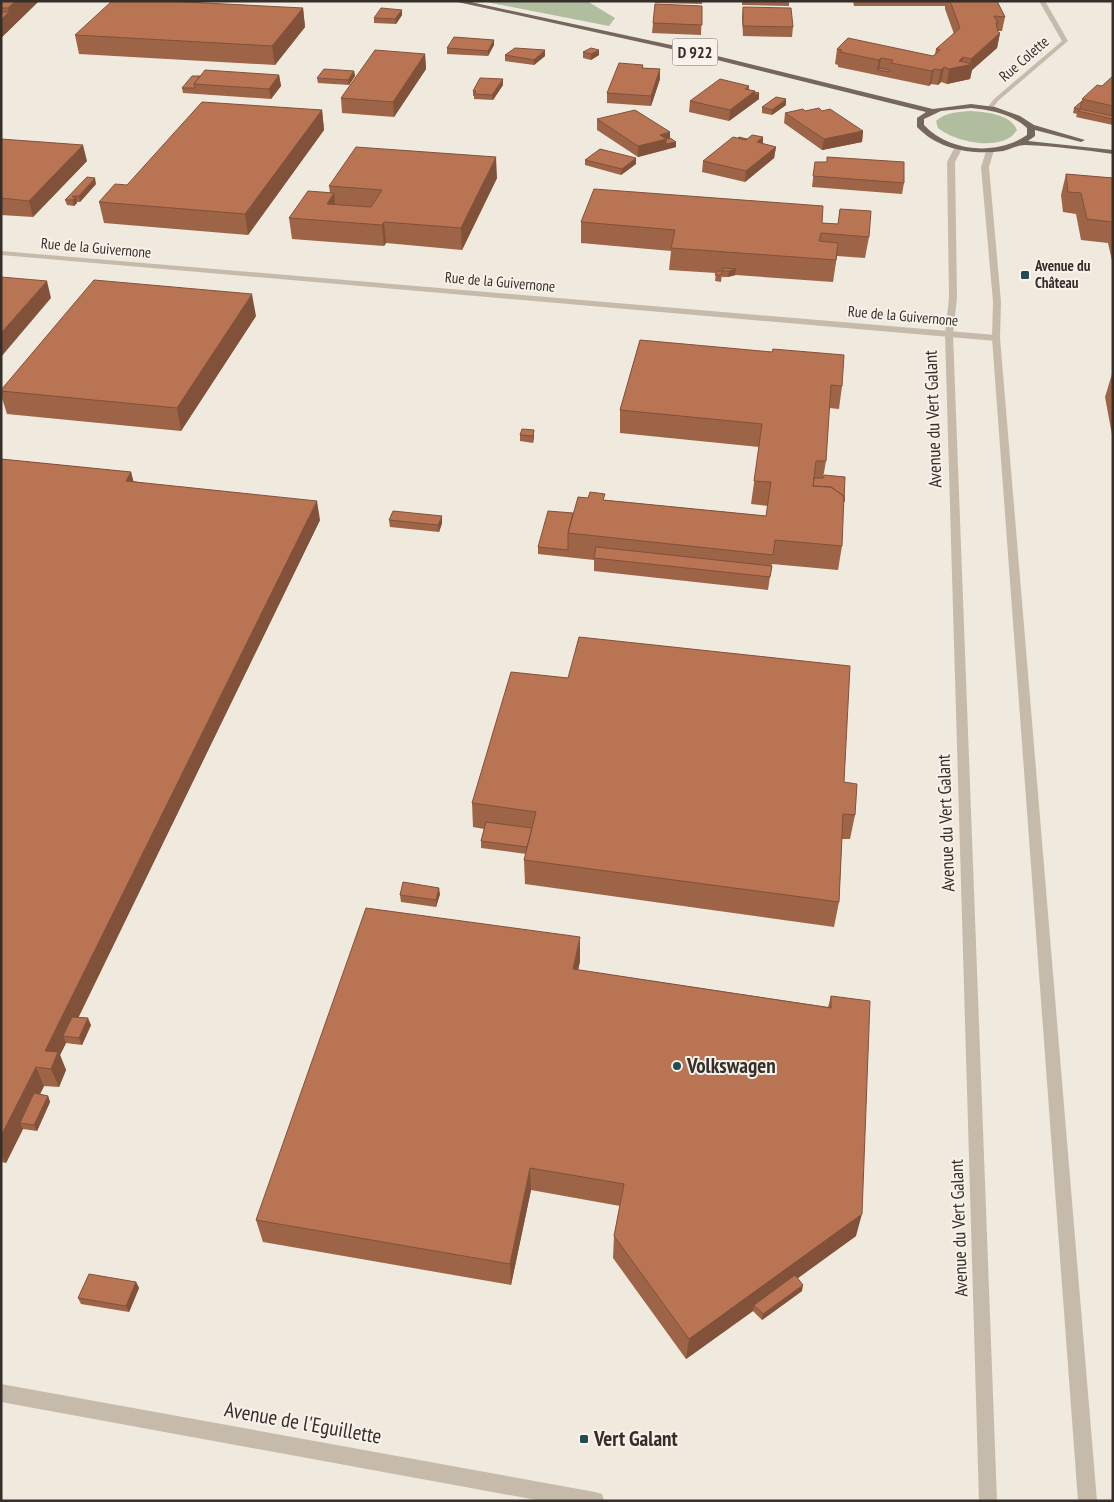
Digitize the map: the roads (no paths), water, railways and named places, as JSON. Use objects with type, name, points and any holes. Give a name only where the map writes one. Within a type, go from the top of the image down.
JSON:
[{"type":"main road","name":"D 922","points":[[456,1],[685,50],[931,111]]},
{"type":"main road","points":[[1113,144],[1072,138],[1031,127],[1010,113],[971,106],[945,107],[931,111],[921,118],[920,125],[925,133],[945,144],[959,147],[990,150],[1008,148],[1024,143],[1085,147],[1113,152]]},
{"type":"main road","points":[[1024,143],[1031,136],[1031,127]]},
{"type":"street","name":"Rue Colette","points":[[990,108],[996,100],[1065,41],[1042,1]]},
{"type":"street","name":"Avenue du Vert Galant","points":[[959,147],[951,162],[953,298],[949,334],[988,1501]]},
{"type":"street","points":[[990,150],[986,166],[997,302],[996,338],[1088,1501]]},
{"type":"street","name":"Rue de la Guivernone","points":[[1,253],[996,338]]},
{"type":"street","name":"Avenue de l'Eguillette","points":[[1,1393],[595,1501]]},
{"type":"place","name":"Avenue du Château","points":[[1025,275]]},
{"type":"place","name":"Volkswagen","points":[[677,1066]]},
{"type":"place","name":"Vert Galant","points":[[584,1439]]}]
